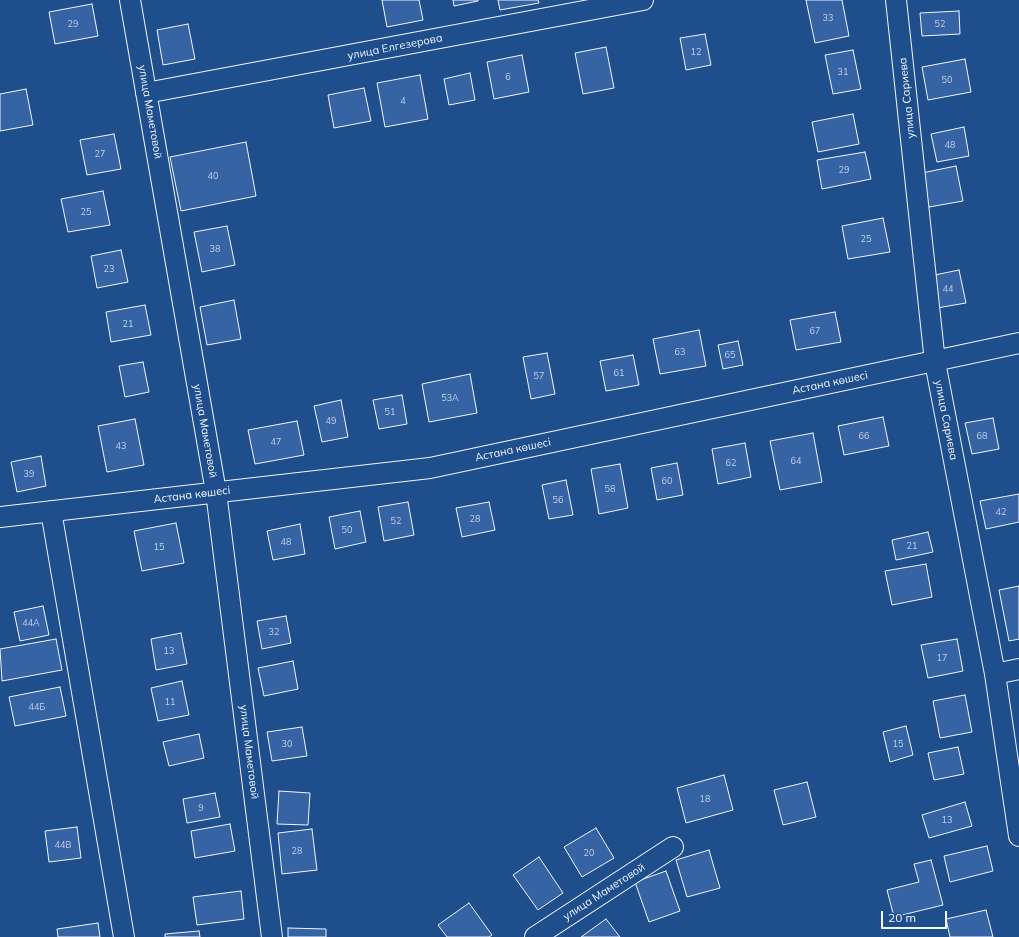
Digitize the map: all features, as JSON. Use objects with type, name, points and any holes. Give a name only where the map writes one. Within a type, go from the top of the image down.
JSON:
[{"type":"street","name":"улица Маметовой","points":[[130,0],[216,492],[272,937]]},
{"type":"street","name":"улица Елгезерова","points":[[146,93],[643,0]]},
{"type":"street","name":"улица Сариева","points":[[896,0],[936,362],[995,674],[1019,836]]},
{"type":"street","name":"Астана көшесі","points":[[0,517],[430,468],[936,362],[1019,343]]},
{"type":"street","points":[[51,511],[124,937]]},
{"type":"street","points":[[995,674],[1019,669]]},
{"type":"street","name":"улица Маметовой","points":[[535,937],[673,847]]},
{"type":"building","points":[[382,0],[419,0],[423,20],[387,27]]},
{"type":"building","points":[[453,0],[478,0],[478,1],[454,6]]},
{"type":"building","points":[[498,0],[538,0],[539,3],[500,10]]},
{"type":"building","points":[[806,0],[842,0],[849,36],[815,43]]},
{"type":"building","points":[[92,4],[98,36],[55,44],[49,12]]},
{"type":"building","points":[[959,11],[960,34],[922,36],[920,13]]},
{"type":"building","points":[[188,24],[195,59],[163,65],[157,30]]},
{"type":"building","points":[[705,34],[711,65],[686,70],[680,38]]},
{"type":"building","points":[[606,47],[614,88],[583,94],[575,53]]},
{"type":"building","points":[[853,50],[861,89],[833,94],[825,55]]},
{"type":"building","points":[[522,55],[529,92],[494,99],[487,62]]},
{"type":"building","points":[[965,59],[971,92],[928,100],[922,67]]},
{"type":"building","points":[[470,73],[475,100],[449,105],[444,79]]},
{"type":"building","points":[[420,75],[428,119],[385,127],[377,83]]},
{"type":"building","points":[[364,88],[371,121],[334,128],[328,95]]},
{"type":"building","points":[[26,89],[33,125],[0,131],[0,94]]},
{"type":"building","points":[[853,114],[859,144],[818,152],[812,122]]},
{"type":"building","points":[[964,127],[969,156],[937,162],[931,134]]},
{"type":"building","points":[[114,134],[121,169],[87,175],[80,140]]},
{"type":"building","points":[[246,142],[256,196],[181,211],[170,157]]},
{"type":"building","points":[[865,152],[871,179],[822,189],[817,160]]},
{"type":"building","points":[[956,166],[963,201],[929,207],[922,173]]},
{"type":"building","points":[[103,191],[110,225],[68,232],[61,199]]},
{"type":"building","points":[[883,218],[890,252],[848,259],[842,226]]},
{"type":"building","points":[[227,226],[235,265],[202,272],[194,232]]},
{"type":"building","points":[[121,250],[128,282],[97,288],[91,256]]},
{"type":"building","points":[[959,270],[966,303],[937,308],[930,276]]},
{"type":"building","points":[[234,300],[241,339],[207,345],[200,307]]},
{"type":"building","points":[[145,305],[151,335],[111,342],[106,312]]},
{"type":"building","points":[[835,312],[841,342],[796,350],[790,320]]},
{"type":"building","points":[[699,330],[706,366],[660,374],[653,339]]},
{"type":"building","points":[[738,341],[743,365],[723,369],[718,345]]},
{"type":"building","points":[[547,353],[555,394],[531,399],[523,357]]},
{"type":"building","points":[[633,355],[639,385],[606,391],[600,361]]},
{"type":"building","points":[[143,362],[149,392],[125,397],[119,366]]},
{"type":"building","points":[[470,374],[477,413],[429,422],[422,384]]},
{"type":"building","points":[[402,395],[407,424],[379,429],[373,400]]},
{"type":"building","points":[[341,400],[348,437],[322,442],[314,406]]},
{"type":"building","points":[[883,417],[889,446],[844,455],[838,426]]},
{"type":"building","points":[[993,418],[999,449],[972,454],[965,423]]},
{"type":"building","points":[[135,419],[144,465],[107,472],[98,426]]},
{"type":"building","points":[[297,421],[304,455],[255,464],[248,430]]},
{"type":"building","points":[[813,433],[822,482],[780,490],[770,441]]},
{"type":"building","points":[[745,443],[751,477],[718,484],[712,449]]},
{"type":"building","points":[[41,456],[46,486],[17,492],[11,462]]},
{"type":"building","points":[[677,463],[683,495],[657,500],[651,468]]},
{"type":"building","points":[[620,464],[628,508],[599,514],[591,469]]},
{"type":"building","points":[[566,480],[573,515],[549,519],[542,485]]},
{"type":"building","points":[[1019,494],[1019,522],[986,529],[980,501]]},
{"type":"building","points":[[408,502],[414,535],[384,541],[378,507]]},
{"type":"building","points":[[489,502],[495,530],[462,537],[456,508]]},
{"type":"building","points":[[360,511],[366,542],[335,549],[329,517]]},
{"type":"building","points":[[176,523],[184,563],[142,571],[134,531]]},
{"type":"building","points":[[300,524],[305,554],[273,560],[267,531]]},
{"type":"building","points":[[928,532],[933,552],[896,560],[892,540]]},
{"type":"building","points":[[926,564],[932,597],[892,605],[885,571]]},
{"type":"building","points":[[1019,586],[1019,639],[1009,641],[999,590]]},
{"type":"building","points":[[43,606],[49,635],[20,641],[14,612]]},
{"type":"building","points":[[286,616],[291,643],[262,649],[257,621]]},
{"type":"building","points":[[181,633],[187,664],[156,670],[151,639]]},
{"type":"building","points":[[56,639],[62,670],[2,681],[0,649]]},
{"type":"building","points":[[957,639],[963,671],[928,678],[921,645]]},
{"type":"building","points":[[293,661],[298,689],[264,696],[258,668]]},
{"type":"building","points":[[182,681],[189,715],[158,721],[151,688]]},
{"type":"building","points":[[60,687],[66,716],[15,726],[9,697]]},
{"type":"building","points":[[965,695],[972,732],[940,738],[933,701]]},
{"type":"building","points":[[906,726],[913,755],[890,762],[883,732]]},
{"type":"building","points":[[302,727],[307,756],[272,761],[267,732]]},
{"type":"building","points":[[199,734],[204,758],[169,766],[163,742]]},
{"type":"building","points":[[958,747],[964,774],[934,780],[928,753]]},
{"type":"building","points":[[724,775],[733,810],[686,823],[677,788]]},
{"type":"building","points":[[807,782],[816,817],[783,825],[774,790]]},
{"type":"building","points":[[279,791],[310,793],[308,825],[277,824]]},
{"type":"building","points":[[215,793],[220,817],[187,823],[183,799]]},
{"type":"building","points":[[965,802],[972,826],[929,838],[922,815]]},
{"type":"building","points":[[230,824],[235,851],[195,858],[191,831]]},
{"type":"building","points":[[77,827],[81,858],[49,862],[45,831]]},
{"type":"building","points":[[596,828],[614,858],[582,877],[564,847]]},
{"type":"building","points":[[312,829],[317,870],[282,874],[278,833]]},
{"type":"building","points":[[987,846],[993,871],[950,882],[944,856]]},
{"type":"building","points":[[709,850],[720,888],[687,897],[676,860]]},
{"type":"building","points":[[539,857],[563,893],[538,910],[513,875]]},
{"type":"building","points":[[931,860],[943,905],[894,917],[887,890],[919,882],[914,864]]},
{"type":"building","points":[[666,871],[680,911],[649,922],[635,882]]},
{"type":"building","points":[[241,891],[244,919],[197,925],[193,897]]},
{"type":"building","points":[[469,903],[492,935],[489,937],[447,937],[438,925]]},
{"type":"building","points":[[986,910],[993,937],[950,937],[946,919]]},
{"type":"building","points":[[606,919],[620,937],[581,937]]},
{"type":"building","points":[[98,923],[100,937],[58,937],[57,929]]},
{"type":"building","points":[[288,928],[326,929],[326,937],[288,937]]},
{"type":"building","points":[[199,931],[200,937],[165,937],[165,934]]}]
